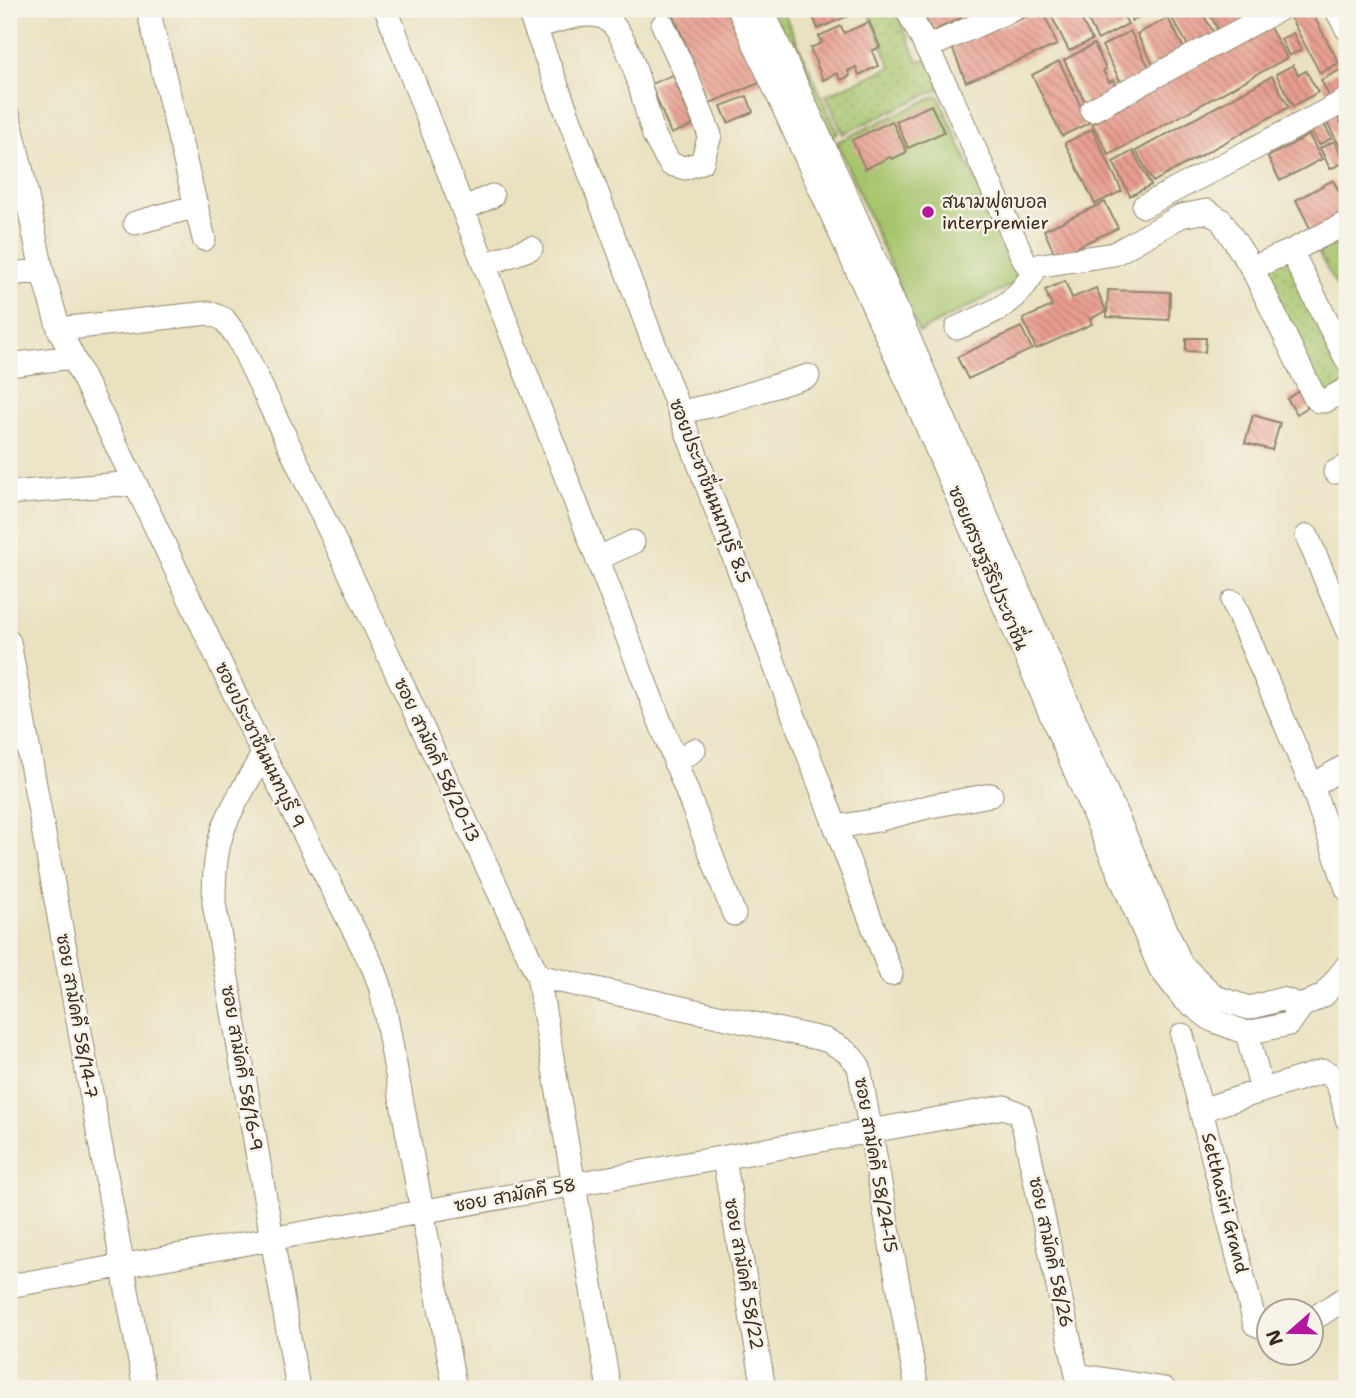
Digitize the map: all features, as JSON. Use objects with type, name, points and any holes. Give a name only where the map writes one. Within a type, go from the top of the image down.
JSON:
[{"type":"street","points":[[148,9],[205,239]]},
{"type":"street","points":[[386,9],[597,559],[685,756],[734,914]]},
{"type":"street","name":"ซอยเศรษฐสิริประชาชื่น","points":[[739,9],[914,396],[1160,968],[1184,999],[1212,1020],[1247,1032],[1289,1024],[1303,1006],[1324,995],[1347,966]]},
{"type":"street","name":"ซอยเศรษฐสิริประชาชื่น","points":[[762,9],[868,244],[1181,964],[1215,997],[1249,1008],[1282,999],[1303,1006]]},
{"type":"street","points":[[907,9],[952,98],[1029,267],[1114,254],[1181,216],[1208,211],[1221,220],[1252,268],[1314,396],[1319,401],[1325,401],[1347,389]]},
{"type":"street","points":[[926,48],[1013,9]]},
{"type":"street","points":[[1091,110],[1280,9]]},
{"type":"street","points":[[1336,9],[1347,29]]},
{"type":"street","points":[[532,18],[601,16],[616,25],[635,66],[655,136],[670,164],[685,168],[702,162],[710,135],[663,25]]},
{"type":"street","name":"ซอยประชาชื่นนนทบุรี 8.5","points":[[532,18],[891,974]]},
{"type":"street","points":[[1144,206],[1347,100]]},
{"type":"street","name":"ซอยประชาชื่นนนทบุรี 9","points":[[9,118],[15,173],[59,329],[263,754],[374,969],[381,989],[454,1389]]},
{"type":"street","points":[[463,209],[492,196]]},
{"type":"street","points":[[135,223],[197,206]]},
{"type":"street","points":[[1252,268],[1347,223]]},
{"type":"street","points":[[484,265],[531,248]]},
{"type":"street","points":[[1291,251],[1347,360]]},
{"type":"street","points":[[957,328],[1006,304],[1027,285],[1036,267]]},
{"type":"street","points":[[9,274],[42,271]]},
{"type":"street","name":"ซอย สามัคคี 58/20-13","points":[[59,329],[209,313],[225,319],[232,327],[538,976],[609,1389]]},
{"type":"street","points":[[9,365],[72,357]]},
{"type":"street","points":[[680,412],[714,405],[808,376]]},
{"type":"street","points":[[9,493],[135,483]]},
{"type":"street","points":[[1307,536],[1345,621]]},
{"type":"street","points":[[597,559],[633,542]]},
{"type":"street","points":[[1233,602],[1312,786],[1347,889]]},
{"type":"street","name":"ซอย สามัคคี 58/14-7","points":[[9,642],[145,1389]]},
{"type":"street","name":"ซอย สามัคคี 58/16-9","points":[[263,754],[226,822],[219,844],[214,884],[215,903],[298,1389]]},
{"type":"street","points":[[1312,786],[1347,765]]},
{"type":"street","points":[[836,827],[991,795]]},
{"type":"street","name":"ซอย สามัคคี 58/24-15","points":[[538,976],[826,1040],[854,1058],[859,1067],[917,1389]]},
{"type":"street","points":[[1247,1032],[1262,1091]]},
{"type":"street","name":"Setthasiri Grand","points":[[1182,1035],[1254,1320]]},
{"type":"street","name":"Setthasiri Grand","points":[[1201,1110],[1324,1071],[1336,1080],[1347,1119]]},
{"type":"street","name":"ซอย สามัคคี 58","points":[[9,1286],[1004,1107],[1020,1114]]},
{"type":"street","name":"ซอย สามัคคี 58/26","points":[[1020,1114],[1078,1382]]},
{"type":"street","name":"ซอย สามัคคี 58/22","points":[[724,1158],[764,1389]]},
{"type":"street","points":[[1324,1312],[1347,1297]]},
{"type":"street","points":[[1078,1382],[1164,1389]]},
{"type":"green space","points":[[772,9],[782,9],[838,133],[829,138]]},
{"type":"green space","points":[[867,9],[895,9],[918,61],[931,58],[941,88],[843,134],[826,95],[891,67]]},
{"type":"green space","name":"สนามฟุตบอล interpremier","points":[[938,95],[1019,281],[919,332],[837,142]]},
{"type":"green space","points":[[1347,239],[1347,305],[1318,252]]},
{"type":"green space","points":[[1294,250],[1347,356],[1347,388],[1320,402],[1254,269]]},
{"type":"building","points":[[671,9],[732,9],[762,82],[710,103]]},
{"type":"building","points":[[810,9],[845,9],[848,16],[818,29]]},
{"type":"building","points":[[921,9],[957,9],[961,18],[932,32]]},
{"type":"building","points":[[1048,9],[1076,9],[1092,40],[1069,51]]},
{"type":"building","points":[[1082,9],[1120,9],[1128,24],[1098,40]]},
{"type":"building","points":[[1126,9],[1155,9],[1132,21]]},
{"type":"building","points":[[1167,9],[1200,9],[1216,37],[1191,51]]},
{"type":"building","points":[[1207,9],[1240,9],[1247,21],[1221,35]]},
{"type":"building","points":[[1301,9],[1310,9],[1339,63],[1320,73],[1289,15]]},
{"type":"building","points":[[1043,10],[1057,45],[966,82],[952,47]]},
{"type":"building","points":[[1168,18],[1187,54],[1156,70],[1137,34]]},
{"type":"building","points":[[869,22],[880,47],[872,51],[878,66],[859,75],[856,67],[848,71],[850,76],[841,80],[837,73],[823,80],[810,48],[822,43],[819,36],[841,26],[844,33]]},
{"type":"building","points":[[1269,26],[1287,58],[1109,155],[1092,124]]},
{"type":"building","points":[[1130,31],[1151,71],[1123,86],[1102,46]]},
{"type":"building","points":[[1293,33],[1301,50],[1289,56],[1281,39]]},
{"type":"building","points":[[1094,44],[1106,69],[1103,71],[1109,82],[1113,80],[1118,90],[1087,106],[1064,60]]},
{"type":"building","points":[[1059,61],[1089,123],[1062,136],[1032,75]]},
{"type":"building","points":[[1293,65],[1298,75],[1306,71],[1318,92],[1293,106],[1276,74]]},
{"type":"building","points":[[1340,70],[1347,84],[1347,94],[1332,102],[1321,80]]},
{"type":"building","points":[[673,75],[693,125],[671,134],[651,84]]},
{"type":"building","points":[[1272,76],[1289,107],[1153,182],[1136,151]]},
{"type":"building","points":[[747,96],[753,112],[728,123],[721,106]]},
{"type":"building","points":[[931,105],[944,132],[908,148],[896,121]]},
{"type":"building","points":[[1336,113],[1347,135],[1345,156],[1325,119]]},
{"type":"building","points":[[892,121],[907,152],[865,169],[852,140]]},
{"type":"building","points":[[1322,121],[1332,138],[1319,145],[1309,128]]},
{"type":"building","points":[[1092,129],[1122,191],[1095,204],[1065,143]]},
{"type":"building","points":[[1309,135],[1322,159],[1280,181],[1268,157]]},
{"type":"building","points":[[1334,141],[1345,162],[1330,169],[1320,148]]},
{"type":"building","points":[[1133,151],[1151,185],[1130,196],[1113,162]]},
{"type":"building","points":[[1333,180],[1347,207],[1347,213],[1312,232],[1296,200]]},
{"type":"building","points":[[1105,202],[1118,228],[1056,257],[1044,230]]},
{"type":"building","points":[[1065,281],[1072,298],[1096,288],[1106,311],[1090,319],[1092,324],[1036,349],[1023,319],[1052,306],[1045,290]]},
{"type":"building","points":[[1108,290],[1170,292],[1169,320],[1107,317]]},
{"type":"building","points":[[1021,327],[1032,349],[968,379],[957,357]]},
{"type":"building","points":[[1186,338],[1206,338],[1205,352],[1186,351]]},
{"type":"building","points":[[1302,389],[1311,405],[1297,414],[1287,399]]},
{"type":"building","points":[[1253,415],[1280,423],[1272,450],[1245,443]]},
{"type":"place","name":"สนามฟุตบอล interpremier","points":[[928,212]]}]
